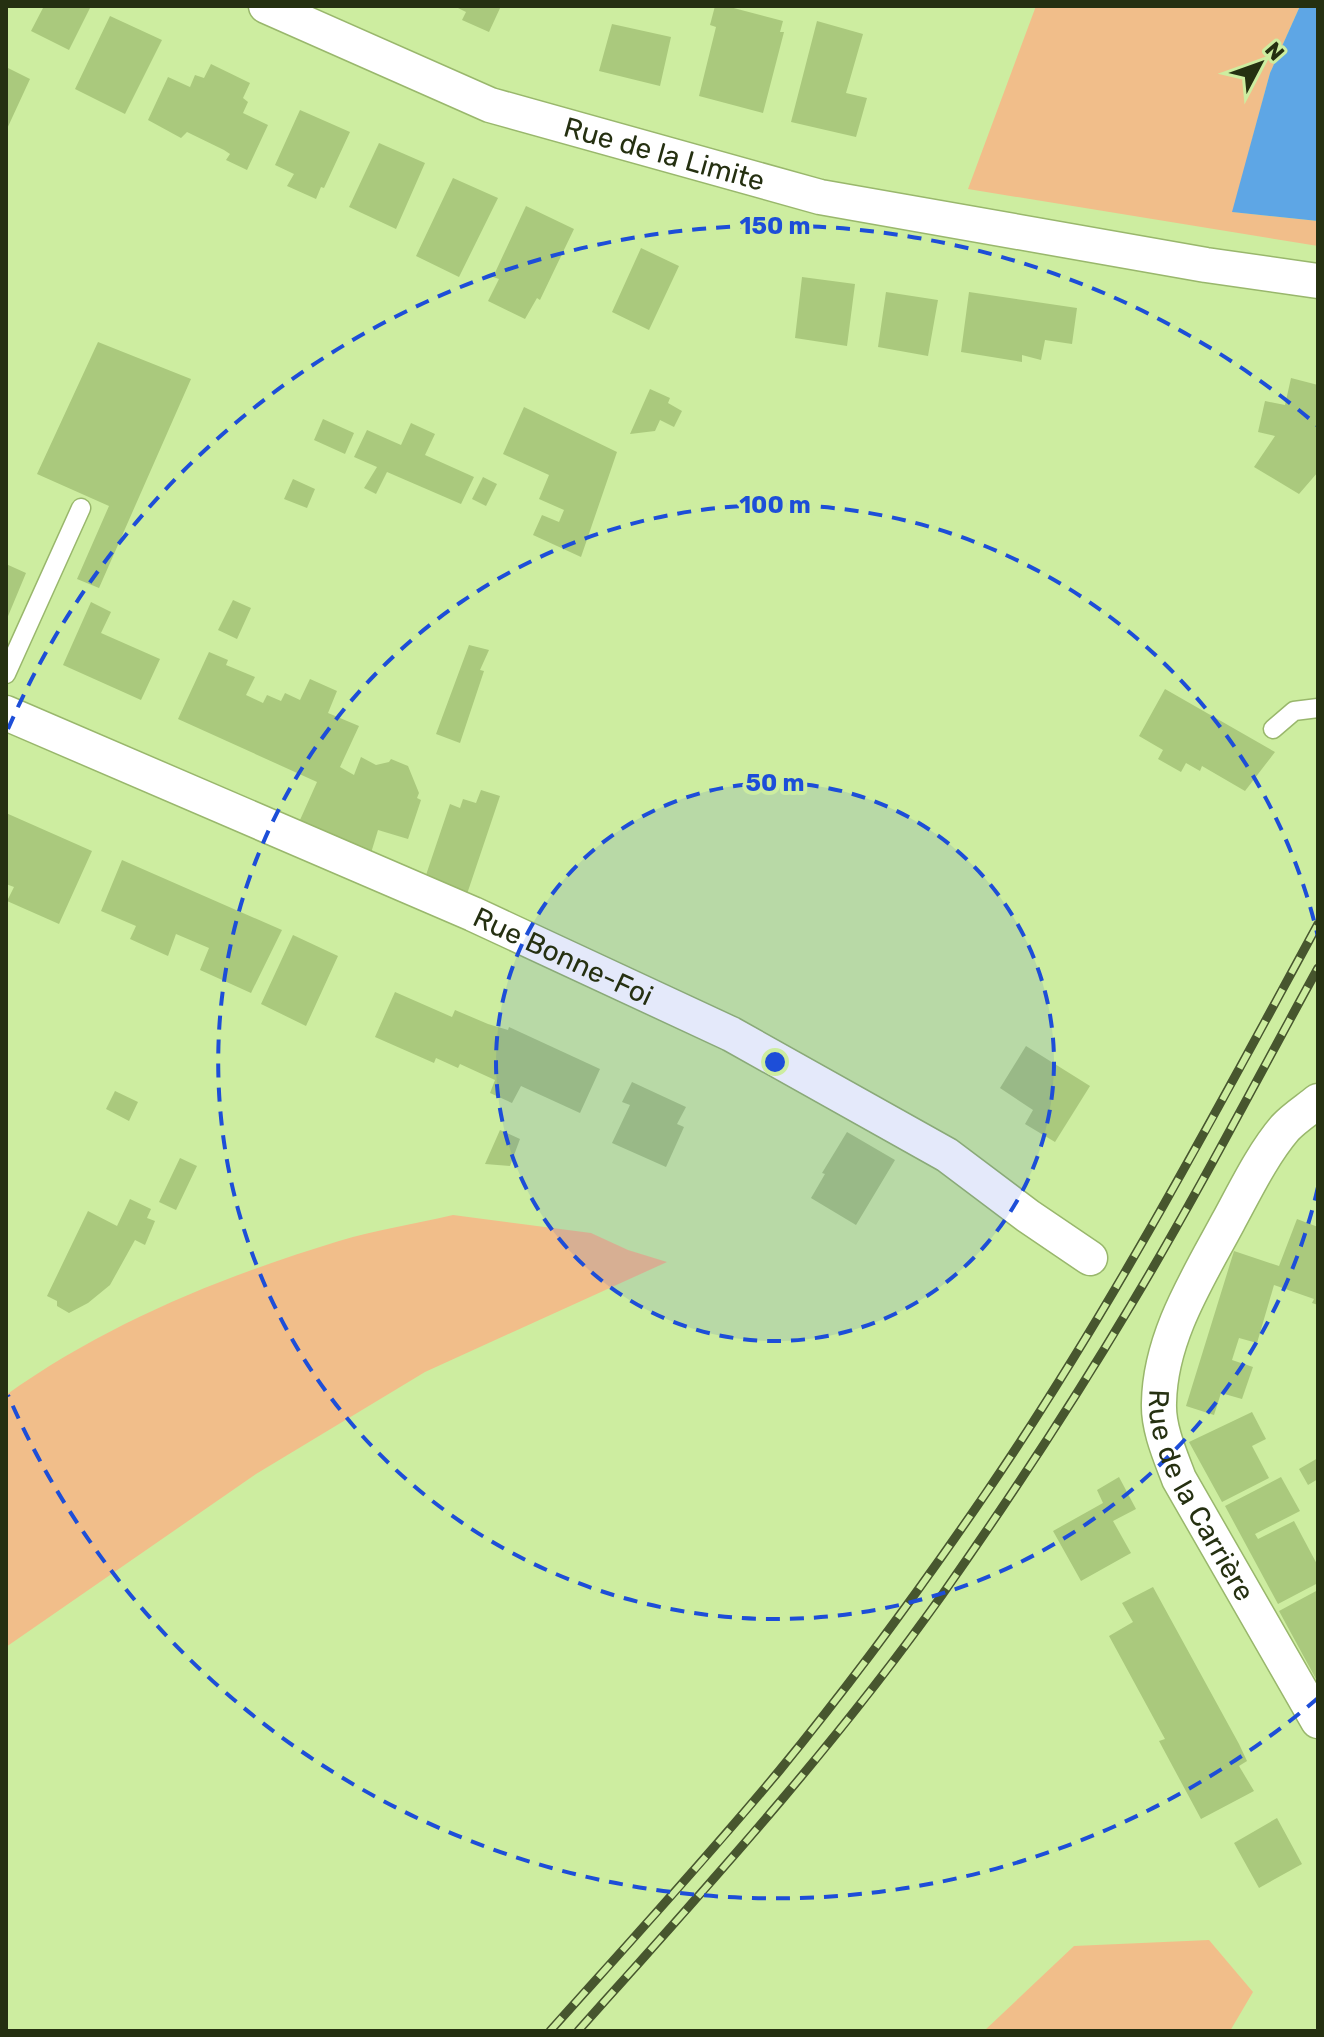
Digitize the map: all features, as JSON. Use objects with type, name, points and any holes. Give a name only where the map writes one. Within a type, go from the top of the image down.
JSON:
[{"type":"street","name":"Rue de la Limite","points":[[266,6],[490,105],[820,197],[1206,265],[1318,281]]},
{"type":"street","name":"Rue Bonne-Foi","points":[[6,713],[473,914],[731,1034],[947,1155],[1090,1258]]},
{"type":"street","name":"Rue de la Carrière","points":[[1318,1101],[1287,1126],[1244,1192],[1177,1320],[1166,1354],[1158,1404],[1166,1445],[1179,1479],[1318,1721]]},
{"type":"lane","points":[[6,674],[81,508]]},
{"type":"lane","points":[[1273,729],[1294,711],[1318,708]]},
{"type":"shaded area","points":[[1036,6],[1300,6],[1270,73],[1233,212],[1318,221],[1318,246],[968,189]]},
{"type":"shaded area","points":[[453,1215],[591,1233],[628,1250],[667,1262],[425,1372],[256,1474],[6,1647],[6,1395],[44,1369],[125,1324],[208,1287],[339,1241]]},
{"type":"shaded area","points":[[1209,1940],[1253,1992],[1230,2031],[984,2031],[1074,1946]]},
{"type":"water","points":[[1300,6],[1318,6],[1318,221],[1232,212],[1270,73]]},
{"type":"building","points":[[44,6],[90,8],[69,50],[31,31]]},
{"type":"building","points":[[454,6],[501,6],[489,32],[462,20],[466,12]]},
{"type":"building","points":[[715,6],[783,21],[780,32],[784,32],[763,113],[699,96],[716,27],[710,25]]},
{"type":"building","points":[[110,16],[162,40],[125,114],[75,89]]},
{"type":"building","points":[[817,21],[863,34],[846,93],[867,98],[856,137],[791,122]]},
{"type":"building","points":[[612,24],[671,37],[660,86],[599,71]]},
{"type":"building","points":[[211,64],[250,83],[243,98],[248,102],[243,113],[268,125],[247,170],[226,160],[230,154],[224,150],[187,132],[181,138],[148,120],[168,77],[190,87],[195,75],[204,78]]},
{"type":"building","points":[[8,68],[30,79],[6,131],[6,73]]},
{"type":"building","points":[[300,110],[350,132],[316,199],[287,186],[294,174],[275,165]]},
{"type":"building","points":[[379,143],[425,163],[396,229],[349,207]]},
{"type":"building","points":[[453,178],[498,198],[459,277],[416,256]]},
{"type":"building","points":[[526,206],[574,229],[540,300],[537,298],[525,319],[488,301],[499,279],[493,277]]},
{"type":"building","points":[[641,248],[679,266],[649,330],[612,312]]},
{"type":"building","points":[[802,277],[855,284],[847,346],[795,338]]},
{"type":"building","points":[[886,292],[938,300],[928,356],[878,347]]},
{"type":"building","points":[[969,292],[1077,308],[1072,344],[1045,340],[1041,360],[1022,355],[1022,362],[961,352]]},
{"type":"building","points":[[98,342],[191,379],[99,588],[77,579],[109,506],[37,474]]},
{"type":"building","points":[[1291,378],[1318,385],[1318,472],[1299,494],[1254,467],[1275,436],[1258,432],[1265,401],[1285,405]]},
{"type":"building","points":[[650,389],[670,398],[668,403],[682,411],[674,427],[660,420],[655,431],[630,434]]},
{"type":"building","points":[[524,407],[617,452],[581,557],[533,535],[542,515],[559,522],[564,510],[539,499],[549,475],[503,454]]},
{"type":"building","points":[[323,419],[354,433],[345,454],[314,440]]},
{"type":"building","points":[[411,423],[435,434],[425,455],[474,477],[461,504],[387,472],[376,494],[364,488],[377,467],[354,457],[367,430],[401,445]]},
{"type":"building","points":[[483,477],[497,484],[486,506],[472,499]]},
{"type":"building","points":[[293,479],[315,489],[307,508],[284,499]]},
{"type":"building","points":[[6,564],[26,573],[6,621]]},
{"type":"building","points":[[233,600],[251,608],[237,639],[218,630]]},
{"type":"building","points":[[91,602],[111,612],[101,633],[160,659],[141,700],[63,665]]},
{"type":"building","points":[[469,645],[489,650],[480,670],[484,671],[460,743],[436,734]]},
{"type":"building","points":[[209,652],[228,660],[226,665],[255,677],[246,695],[263,703],[267,695],[281,701],[285,693],[300,700],[310,679],[337,691],[328,713],[359,726],[340,767],[354,775],[361,757],[376,765],[391,759],[408,766],[419,793],[417,798],[421,800],[408,839],[378,830],[371,853],[300,820],[317,782],[178,719]]},
{"type":"building","points":[[1165,689],[1275,752],[1245,791],[1202,766],[1200,771],[1186,763],[1181,772],[1158,759],[1163,750],[1139,736]]},
{"type":"building","points":[[481,790],[500,796],[467,894],[426,875],[450,804],[460,808],[463,799],[476,803]]},
{"type":"building","points":[[6,813],[92,851],[59,924],[7,901],[14,887],[6,884]]},
{"type":"building","points":[[122,860],[282,930],[251,993],[200,970],[209,948],[176,934],[168,956],[130,939],[136,926],[101,911]]},
{"type":"building","points":[[293,935],[338,956],[306,1026],[261,1004]]},
{"type":"building","points":[[395,992],[452,1017],[455,1010],[488,1024],[508,1030],[509,1027],[600,1069],[580,1113],[521,1086],[512,1103],[490,1093],[495,1080],[460,1064],[458,1068],[436,1058],[434,1063],[375,1037]]},
{"type":"building","points":[[1026,1046],[1090,1086],[1055,1142],[1025,1124],[1033,1110],[1000,1088]]},
{"type":"building","points":[[632,1082],[686,1107],[677,1124],[684,1127],[666,1167],[612,1143],[630,1105],[622,1102]]},
{"type":"building","points":[[115,1091],[138,1102],[129,1121],[106,1109]]},
{"type":"building","points":[[500,1130],[520,1139],[510,1166],[485,1164]]},
{"type":"building","points":[[847,1132],[895,1160],[856,1225],[811,1198]]},
{"type":"building","points":[[180,1158],[197,1166],[176,1210],[159,1202]]},
{"type":"building","points":[[130,1199],[151,1209],[147,1218],[155,1221],[145,1245],[135,1240],[110,1285],[88,1303],[69,1313],[57,1306],[57,1301],[47,1296],[88,1211],[117,1226]]},
{"type":"building","points":[[1297,1219],[1318,1227],[1318,1305],[1312,1303],[1314,1299],[1274,1285],[1257,1343],[1239,1338],[1232,1360],[1253,1367],[1242,1399],[1221,1393],[1214,1415],[1186,1406],[1234,1251],[1279,1266]]},
{"type":"building","points":[[1252,1412],[1266,1439],[1252,1446],[1269,1478],[1222,1502],[1189,1442]]},
{"type":"building","points":[[1318,1458],[1318,1479],[1308,1485],[1299,1469]]},
{"type":"building","points":[[1119,1477],[1136,1509],[1113,1521],[1131,1553],[1081,1581],[1053,1531],[1103,1503],[1097,1490]]},
{"type":"building","points":[[1281,1477],[1300,1511],[1255,1534],[1258,1539],[1294,1521],[1318,1566],[1318,1583],[1278,1604],[1225,1506]]},
{"type":"building","points":[[1153,1587],[1239,1744],[1247,1761],[1239,1766],[1254,1791],[1201,1819],[1159,1741],[1165,1739],[1109,1636],[1133,1622],[1122,1603]]},
{"type":"building","points":[[1318,1590],[1318,1678],[1316,1679],[1279,1611]]},
{"type":"building","points":[[1277,1818],[1302,1864],[1259,1888],[1234,1843]]},
{"type":"railway","points":[[550,2031],[779,1771],[859,1669],[961,1529],[1032,1424],[1118,1284],[1318,924]]},
{"type":"railway","points":[[578,2031],[812,1764],[967,1560],[1131,1305],[1318,968]]}]
